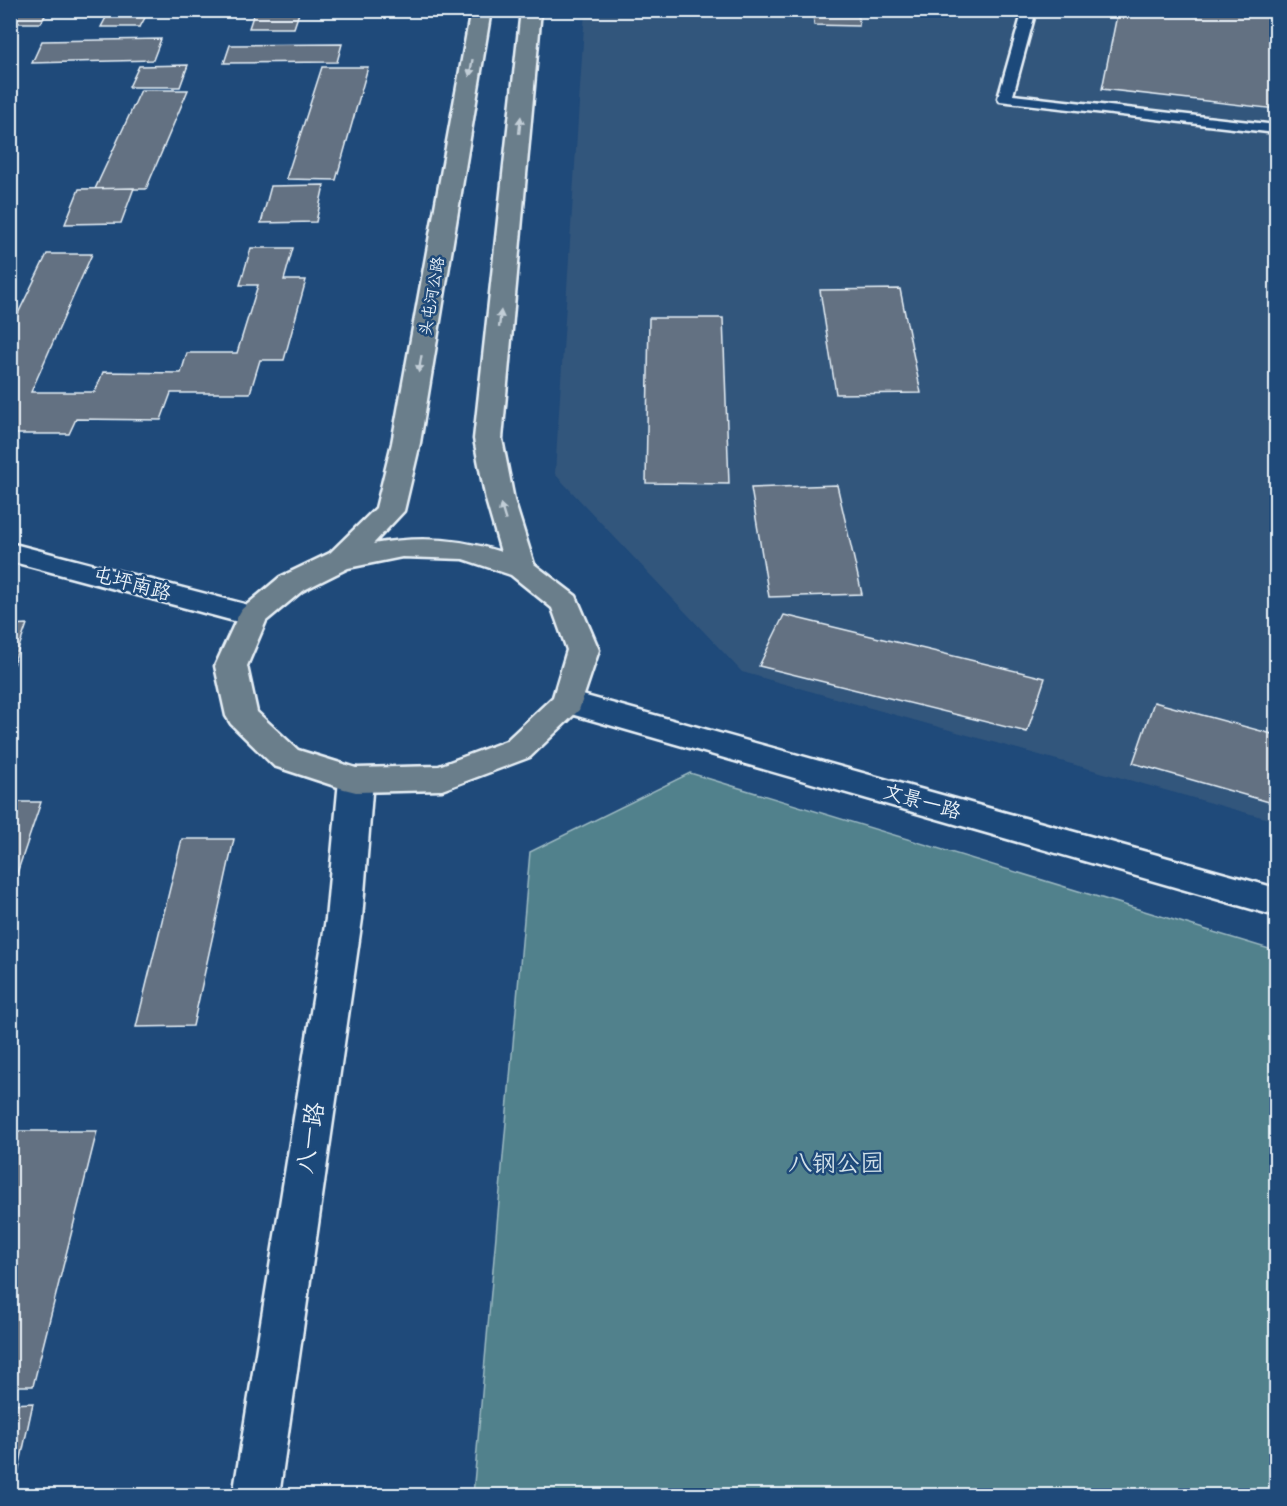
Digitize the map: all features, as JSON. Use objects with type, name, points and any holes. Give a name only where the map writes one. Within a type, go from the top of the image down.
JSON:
[{"type":"main road","name":"头屯河公路","points":[[340,560],[390,511],[406,443],[481,10]]},
{"type":"main road","points":[[520,568],[500,500],[489,439],[531,10]]},
{"type":"main road","points":[[402,548],[465,550],[520,568],[565,603],[583,650],[568,702],[518,749],[442,778],[356,780],[286,758],[242,716],[231,666],[254,616],[291,584],[340,560],[402,548]]},
{"type":"street","name":"屯坪南路","points":[[10,552],[254,616]]},
{"type":"street","name":"文景一路","points":[[568,702],[1276,902]]},
{"type":"street","name":"八一路","points":[[256,1496],[344,919],[356,780]]},
{"type":"lane","points":[[1030,10],[1005,98],[1276,129]]},
{"type":"shaded area","points":[[585,11],[1276,11],[1276,821],[742,672],[555,474]]},
{"type":"green space","name":"八钢公园","points":[[690,773],[1276,951],[1276,1495],[473,1495],[530,852]]},
{"type":"building","points":[[10,10],[48,10],[41,23],[10,23]]},
{"type":"building","points":[[110,10],[149,10],[140,27],[101,27]]},
{"type":"building","points":[[255,10],[300,10],[294,28],[249,28]]},
{"type":"building","points":[[813,10],[858,10],[859,26],[814,25]]},
{"type":"building","points":[[1118,10],[1276,10],[1276,109],[1102,89]]},
{"type":"building","points":[[161,39],[153,60],[32,63],[42,41]]},
{"type":"building","points":[[342,44],[337,62],[224,63],[230,45]]},
{"type":"building","points":[[188,65],[180,87],[129,87],[139,66]]},
{"type":"building","points":[[322,67],[368,67],[336,180],[286,179]]},
{"type":"building","points":[[141,90],[188,90],[146,189],[95,189]]},
{"type":"building","points":[[324,185],[316,222],[261,223],[271,186]]},
{"type":"building","points":[[134,188],[121,223],[65,224],[79,189]]},
{"type":"building","points":[[251,248],[293,248],[284,280],[306,280],[284,360],[260,360],[250,393],[171,393],[161,420],[76,419],[69,434],[10,434],[10,330],[47,254],[92,254],[31,392],[95,392],[103,372],[181,373],[187,353],[237,353],[258,285],[240,285]]},
{"type":"building","points":[[900,289],[921,393],[836,394],[820,290]]},
{"type":"building","points":[[649,318],[723,318],[729,484],[646,483]]},
{"type":"building","points":[[837,485],[862,594],[769,597],[751,488]]},
{"type":"building","points":[[784,615],[1045,678],[1027,732],[759,666]]},
{"type":"building","points":[[27,624],[10,673],[10,625]]},
{"type":"building","points":[[1154,702],[1276,735],[1276,804],[1133,763]]},
{"type":"building","points":[[10,802],[41,802],[10,894]]},
{"type":"building","points":[[182,839],[234,839],[193,1026],[136,1027]]},
{"type":"building","points":[[10,1131],[97,1131],[33,1386],[10,1386]]},
{"type":"building","points":[[33,1403],[13,1496],[10,1496],[10,1404]]}]
